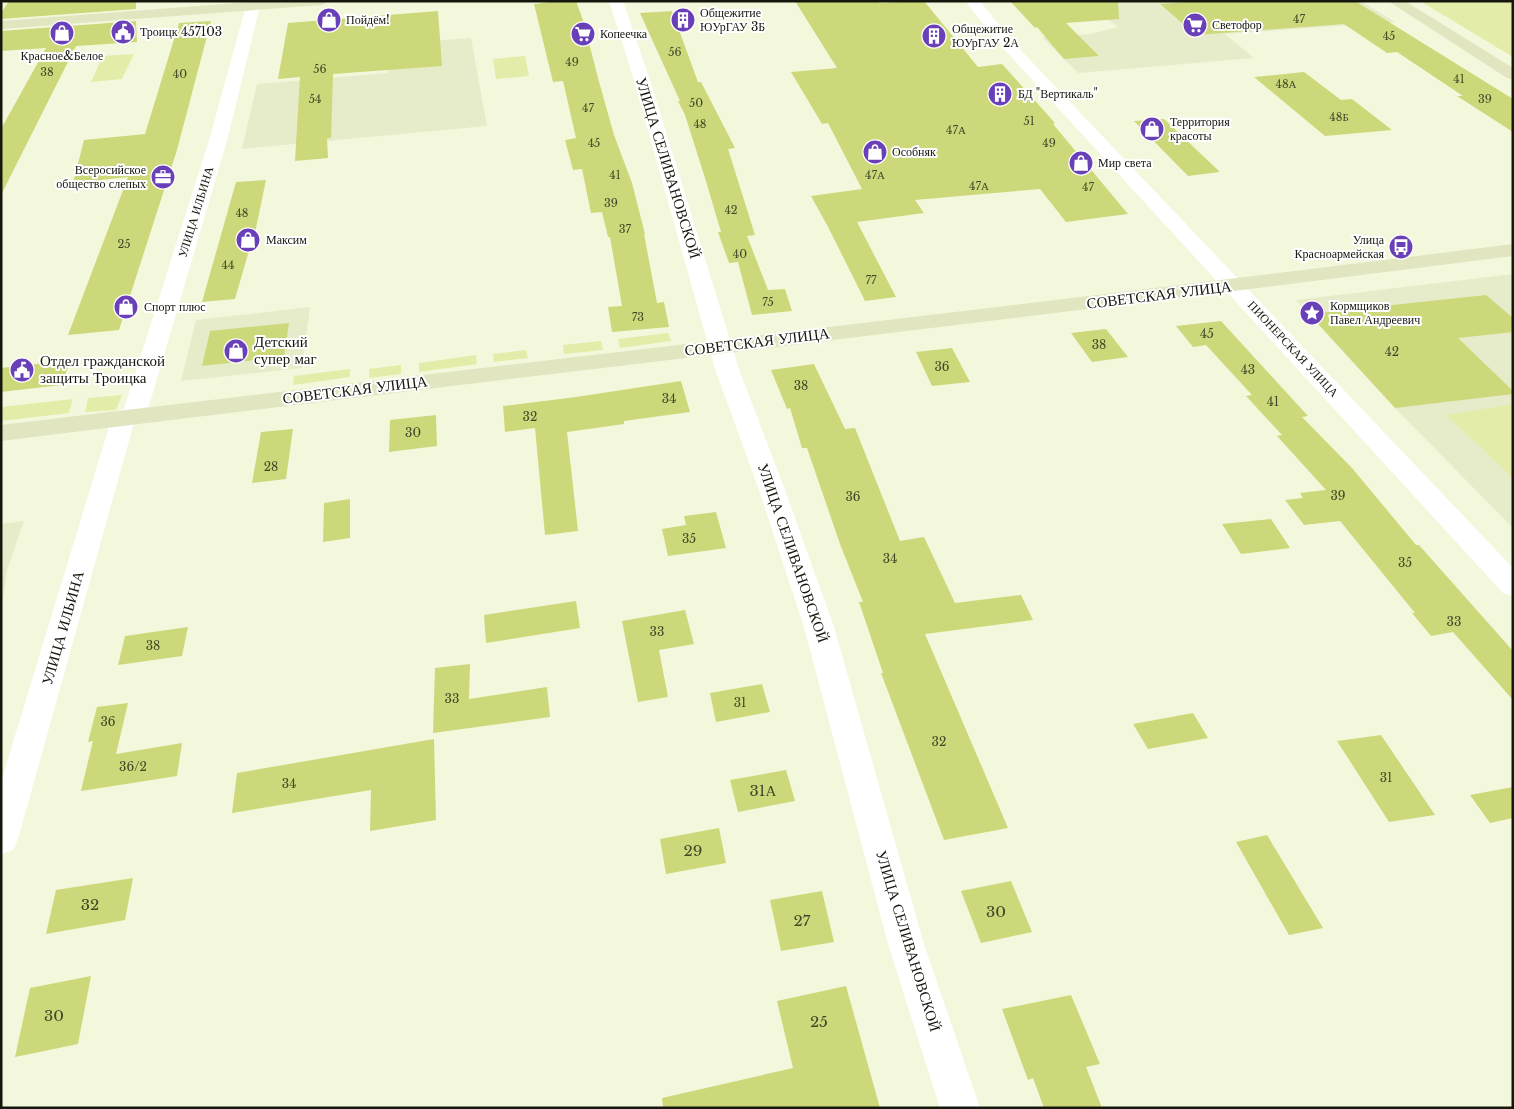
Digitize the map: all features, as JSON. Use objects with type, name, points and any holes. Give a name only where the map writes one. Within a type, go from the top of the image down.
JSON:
[{"type":"street","points":[[1,25],[322,1]]},
{"type":"street","name":"УЛИЦА СЕЛИВАНОВСКОЙ","points":[[616,1],[641,77],[721,346],[819,627],[906,944],[960,1108]]},
{"type":"street","name":"ПИОНЕРСКАЯ УЛИЦА","points":[[972,1],[1008,45],[1513,586]]},
{"type":"street","points":[[1395,1],[1513,76]]},
{"type":"street","name":"УЛИЦА ИЛЬИНА","points":[[1,839],[129,417],[219,137],[252,6]]},
{"type":"street","name":"СОВЕТСКАЯ УЛИЦА","points":[[1,433],[1020,312],[1513,250]]},
{"type":"shaded area","points":[[1083,1],[1361,1],[1395,22],[1225,34],[1254,58],[1078,73],[1042,37],[1091,34],[1118,27]]},
{"type":"shaded area","points":[[471,38],[487,126],[242,149],[257,84],[387,73],[390,44]]},
{"type":"shaded area","points":[[1513,274],[1513,528],[1395,408],[1296,300]]},
{"type":"shaded area","points":[[310,307],[302,368],[181,381],[196,320]]},
{"type":"shaded area","points":[[24,521],[7,570],[1,612],[1,524]]},
{"type":"green space","points":[[1420,1],[1513,1],[1513,57]]},
{"type":"green space","points":[[134,54],[122,79],[91,82],[103,56]]},
{"type":"green space","points":[[525,56],[529,76],[496,79],[493,59]]},
{"type":"green space","points":[[668,333],[671,341],[620,348],[618,339]]},
{"type":"green space","points":[[601,341],[603,350],[564,354],[563,345]]},
{"type":"green space","points":[[526,350],[528,358],[494,362],[493,354]]},
{"type":"green space","points":[[476,355],[477,364],[419,372],[419,363]]},
{"type":"green space","points":[[401,365],[401,374],[369,378],[369,369]]},
{"type":"green space","points":[[350,369],[350,377],[293,385],[294,376]]},
{"type":"green space","points":[[122,395],[116,410],[85,412],[88,398]]},
{"type":"green space","points":[[73,399],[69,413],[1,421],[1,407]]},
{"type":"green space","points":[[1513,404],[1513,478],[1446,415]]},
{"type":"building","points":[[9,1],[136,1],[136,9],[1,19],[1,13]]},
{"type":"building","points":[[576,1],[590,39],[588,39],[614,135],[632,183],[645,234],[657,303],[664,302],[669,327],[612,332],[608,307],[622,306],[610,237],[608,237],[602,212],[591,213],[582,169],[573,170],[565,140],[576,138],[563,81],[553,82],[534,4]]},
{"type":"building","points":[[795,1],[879,1],[879,3],[924,1],[978,67],[1002,64],[1055,123],[1053,124],[1128,214],[1066,222],[1040,189],[915,200],[924,213],[857,222],[896,297],[865,301],[811,196],[862,189],[828,123],[822,124],[791,72],[837,68]]},
{"type":"building","points":[[1010,1],[1118,1],[1119,19],[1066,23],[1099,56],[1064,59],[1037,27],[1035,28]]},
{"type":"building","points":[[1201,1],[1355,1],[1513,99],[1513,132],[1457,96],[1463,96],[1397,52],[1387,53],[1344,24],[1196,35],[1160,4]]},
{"type":"building","points":[[438,11],[442,66],[333,74],[331,138],[327,138],[328,158],[295,161],[300,77],[278,79],[288,23]]},
{"type":"building","points":[[672,11],[698,82],[701,82],[735,148],[728,149],[755,235],[747,236],[768,290],[785,289],[792,311],[752,315],[738,262],[729,263],[718,232],[721,232],[685,115],[640,13]]},
{"type":"building","points":[[136,21],[137,42],[76,46],[1,195],[1,129],[46,48],[1,51],[1,31]]},
{"type":"building","points":[[211,21],[177,150],[119,330],[68,335],[128,177],[73,183],[84,140],[145,134],[179,23]]},
{"type":"building","points":[[1304,72],[1341,100],[1352,99],[1392,130],[1325,136],[1254,77]]},
{"type":"building","points":[[1164,119],[1220,172],[1188,176],[1134,121]]},
{"type":"building","points":[[266,180],[252,247],[250,247],[235,299],[202,302],[236,182]]},
{"type":"building","points":[[1486,295],[1513,318],[1513,332],[1458,338],[1513,391],[1513,394],[1395,408],[1309,314]]},
{"type":"building","points":[[1221,321],[1308,416],[1302,417],[1352,468],[1416,545],[1419,545],[1513,651],[1513,700],[1453,632],[1431,636],[1412,613],[1415,613],[1340,521],[1304,525],[1285,500],[1303,498],[1300,493],[1326,490],[1277,436],[1282,435],[1246,396],[1252,395],[1206,345],[1193,347],[1176,326]]},
{"type":"building","points":[[289,323],[284,357],[202,366],[210,331]]},
{"type":"building","points":[[1106,329],[1128,357],[1092,362],[1071,333]]},
{"type":"building","points":[[952,348],[970,382],[932,386],[916,352]]},
{"type":"building","points":[[71,360],[61,385],[1,392],[1,368]]},
{"type":"building","points":[[814,364],[845,429],[855,428],[900,541],[924,537],[955,603],[1021,595],[1033,620],[925,634],[1008,828],[944,840],[881,673],[883,673],[859,602],[863,602],[840,544],[807,448],[802,448],[790,408],[787,409],[771,370]]},
{"type":"building","points":[[681,381],[690,412],[624,421],[624,424],[567,432],[578,531],[545,535],[535,428],[505,432],[503,406]]},
{"type":"building","points":[[436,415],[437,446],[389,452],[390,420]]},
{"type":"building","points":[[293,429],[286,479],[252,483],[261,432]]},
{"type":"building","points":[[350,499],[350,538],[323,542],[324,503]]},
{"type":"building","points":[[716,512],[726,548],[668,556],[662,529],[686,525],[684,516]]},
{"type":"building","points":[[1271,519],[1290,548],[1241,554],[1222,524]]},
{"type":"building","points":[[576,601],[580,628],[486,643],[484,615]]},
{"type":"building","points":[[685,610],[694,644],[659,650],[668,697],[638,702],[622,621]]},
{"type":"building","points":[[188,627],[182,656],[118,665],[125,636]]},
{"type":"building","points":[[470,664],[469,699],[547,687],[550,717],[433,733],[435,668]]},
{"type":"building","points":[[762,684],[770,712],[716,722],[710,693]]},
{"type":"building","points":[[128,703],[116,754],[182,743],[177,776],[81,791],[93,741],[88,742],[97,707]]},
{"type":"building","points":[[1193,713],[1208,738],[1148,749],[1133,724]]},
{"type":"building","points":[[1381,735],[1435,815],[1389,822],[1337,741]]},
{"type":"building","points":[[434,739],[436,820],[370,831],[371,790],[232,813],[237,773]]},
{"type":"building","points":[[786,770],[795,801],[738,812],[730,780]]},
{"type":"building","points":[[1513,787],[1513,818],[1490,823],[1470,795]]},
{"type":"building","points":[[719,828],[726,863],[666,874],[660,839]]},
{"type":"building","points":[[1267,835],[1323,928],[1289,935],[1236,842]]},
{"type":"building","points":[[133,878],[125,920],[46,934],[56,890]]},
{"type":"building","points":[[1011,881],[1032,932],[981,943],[961,891]]},
{"type":"building","points":[[822,891],[834,942],[781,951],[770,900]]},
{"type":"building","points":[[91,976],[78,1044],[15,1057],[30,988]]},
{"type":"building","points":[[846,986],[880,1108],[663,1108],[662,1098],[793,1068],[777,1001]]},
{"type":"building","points":[[1071,995],[1100,1064],[1086,1067],[1102,1108],[1044,1108],[1033,1078],[1028,1080],[1002,1009]]},
{"type":"place","name":"Пойдём!","points":[[329,20]]},
{"type":"place","name":"Общежитие ЮУрГАУ 3Б","points":[[683,20]]},
{"type":"place","name":"Светофор","points":[[1195,25]]},
{"type":"place","name":"Троицк 457103","points":[[123,32]]},
{"type":"place","name":"Красное&Белое","points":[[62,33]]},
{"type":"place","name":"Копеечка","points":[[583,34]]},
{"type":"place","name":"Общежитие ЮУрГАУ 2А","points":[[934,36]]},
{"type":"place","name":"БД \"Вертикаль\"","points":[[1000,94]]},
{"type":"place","name":"Территория красоты","points":[[1152,129]]},
{"type":"place","name":"Особняк","points":[[875,152]]},
{"type":"place","name":"Мир света","points":[[1081,163]]},
{"type":"place","name":"Всеросийское общество слепых","points":[[163,177]]},
{"type":"place","name":"Максим","points":[[248,240]]},
{"type":"place","name":"Улица Красноармейская","points":[[1401,247]]},
{"type":"place","name":"Спорт плюс","points":[[126,307]]},
{"type":"place","name":"Кормщиков Павел Андреевич","points":[[1312,313]]},
{"type":"place","name":"Детский супер маг","points":[[236,351]]},
{"type":"place","name":"Отдел гражданской защиты Троицка","points":[[22,370]]}]
